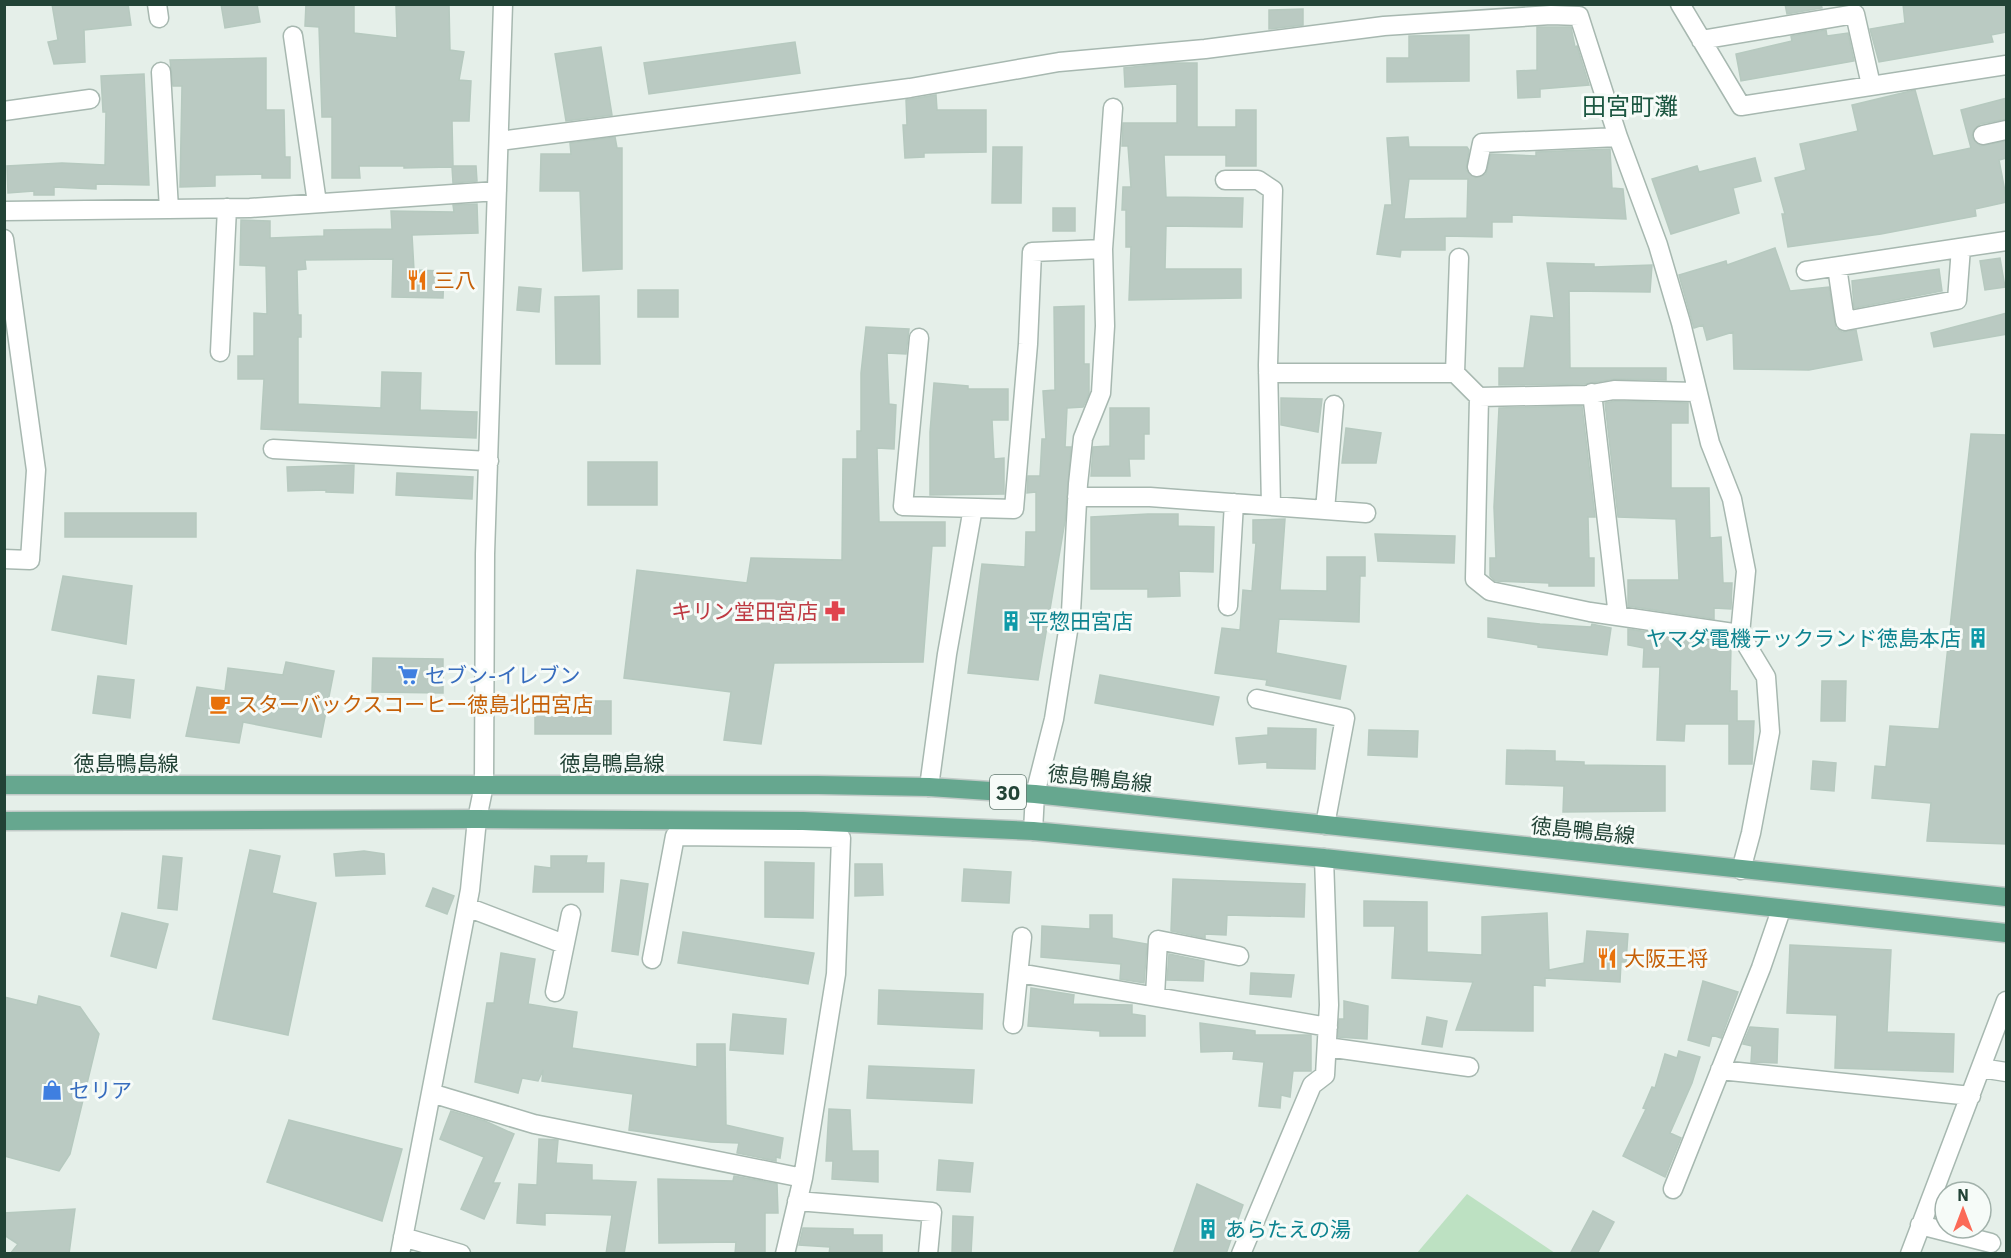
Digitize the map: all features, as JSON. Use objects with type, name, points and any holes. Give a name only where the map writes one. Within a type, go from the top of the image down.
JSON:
[{"type":"main road","name":"徳島鴨島線","points":[[4,785],[928,787],[1035,794],[2007,897]]},
{"type":"main road","name":"30","points":[[4,821],[477,819],[802,822],[1033,831],[1324,858],[1781,910],[2007,933]]},
{"type":"street","points":[[496,4],[502,26]]},
{"type":"street","points":[[461,1254],[402,1245],[467,907],[477,819],[484,785],[485,554],[503,4]]},
{"type":"street","points":[[1680,4],[1741,106],[1871,84],[2007,65]]},
{"type":"street","points":[[499,141],[910,88],[1059,62],[1205,49],[1384,26],[1551,15],[1584,10],[1618,137],[1661,255],[1681,323],[1710,443],[1732,499],[1746,571],[1740,634],[1766,677],[1770,732],[1742,870]]},
{"type":"street","points":[[1701,40],[1855,14],[1871,84]]},
{"type":"street","points":[[293,36],[317,203]]},
{"type":"street","points":[[161,72],[169,208]]},
{"type":"street","points":[[4,111],[90,99]]},
{"type":"street","points":[[1033,831],[1035,794],[1054,719],[1071,612],[1077,497],[1083,438],[1101,393],[1105,326],[1103,249],[1113,108]]},
{"type":"street","points":[[1983,135],[2007,130]]},
{"type":"street","points":[[1477,167],[1482,142],[1618,137]]},
{"type":"street","points":[[1225,180],[1258,180],[1273,190],[1268,374],[1271,506]]},
{"type":"street","points":[[4,211],[227,208],[497,191]]},
{"type":"street","points":[[220,352],[227,208]]},
{"type":"street","points":[[4,239],[36,470],[30,560],[4,559]]},
{"type":"street","points":[[1806,271],[2007,241]]},
{"type":"street","points":[[1837,267],[1845,321],[1958,300],[1961,248]]},
{"type":"street","points":[[919,338],[903,506],[1014,509],[1028,344],[1032,252],[1103,249]]},
{"type":"street","points":[[1455,374],[1459,258]]},
{"type":"street","points":[[1268,374],[1455,374],[1479,397],[1592,393],[1614,390],[1696,392]]},
{"type":"street","points":[[1592,393],[1618,616]]},
{"type":"street","points":[[1479,397],[1475,579],[1490,591],[1618,616],[1740,634]]},
{"type":"street","points":[[1325,510],[1334,405]]},
{"type":"street","points":[[273,449],[489,461]]},
{"type":"street","points":[[1077,497],[1150,497],[1366,513]]},
{"type":"street","points":[[1228,606],[1234,503]]},
{"type":"street","points":[[928,787],[947,654],[973,508]]},
{"type":"street","points":[[1257,699],[1345,718],[1325,825]]},
{"type":"street","points":[[652,959],[675,836],[841,838],[836,974],[803,1178],[785,1254]]},
{"type":"street","points":[[1240,1254],[1312,1085],[1325,1075],[1328,1027],[1324,858]]},
{"type":"street","points":[[467,907],[564,944]]},
{"type":"street","points":[[1673,1189],[1781,910]]},
{"type":"street","points":[[555,992],[571,914]]},
{"type":"street","points":[[1012,1024],[1022,937]]},
{"type":"street","points":[[1155,996],[1158,940],[1239,956]]},
{"type":"street","points":[[1019,973],[1328,1027]]},
{"type":"street","points":[[1910,1254],[1950,1142],[1971,1096],[2007,1001]]},
{"type":"street","points":[[1327,1047],[1469,1067]]},
{"type":"street","points":[[1981,1068],[2007,1072]]},
{"type":"street","points":[[1720,1070],[1971,1096]]},
{"type":"street","points":[[431,1093],[534,1124],[803,1178]]},
{"type":"street","points":[[797,1201],[933,1212],[928,1254]]},
{"type":"street","points":[[1920,1225],[1990,1243]]},
{"type":"green space","points":[[1467,1194],[1555,1253],[1417,1253]]},
{"type":"building","points":[[52,4],[128,4],[131,25],[84,30],[85,62],[54,64],[48,42],[58,40]]},
{"type":"building","points":[[221,4],[257,4],[260,22],[225,28]]},
{"type":"building","points":[[306,4],[354,4],[354,33],[397,38],[396,6],[449,4],[450,50],[464,52],[459,80],[471,81],[469,121],[452,121],[453,166],[476,166],[477,181],[453,183],[452,167],[404,168],[404,166],[359,166],[360,178],[332,178],[332,117],[322,117],[319,27],[305,26]]},
{"type":"building","points":[[1785,4],[1821,4],[1822,8],[1787,14]]},
{"type":"building","points":[[1903,4],[2007,4],[2007,32],[1991,35],[1993,42],[1879,62],[1870,29],[1905,23]]},
{"type":"building","points":[[1303,9],[1303,25],[1269,29],[1269,10]]},
{"type":"building","points":[[1537,27],[1571,27],[1575,47],[1577,46],[1589,85],[1540,89],[1540,97],[1518,98],[1517,71],[1537,70]]},
{"type":"building","points":[[1826,30],[1827,36],[1848,33],[1854,61],[1741,81],[1736,54],[1792,41],[1791,36]]},
{"type":"building","points":[[1469,35],[1469,81],[1387,82],[1387,58],[1409,58],[1409,36]]},
{"type":"building","points":[[795,42],[800,73],[649,94],[644,63]]},
{"type":"building","points":[[601,47],[612,115],[566,121],[555,54]]},
{"type":"building","points":[[266,58],[266,110],[284,110],[285,157],[290,157],[290,178],[262,178],[262,174],[215,175],[215,186],[180,187],[182,86],[173,86],[170,60]]},
{"type":"building","points":[[1170,63],[1197,63],[1197,127],[1236,127],[1236,110],[1256,110],[1256,166],[1226,166],[1226,155],[1164,155],[1166,197],[1243,198],[1242,227],[1166,226],[1165,269],[1241,269],[1241,298],[1129,300],[1131,247],[1126,247],[1126,210],[1122,210],[1123,187],[1131,187],[1128,146],[1122,146],[1123,123],[1177,123],[1177,84],[1125,87],[1124,68]]},
{"type":"building","points":[[144,74],[149,185],[96,184],[96,189],[54,187],[54,195],[34,195],[34,191],[8,193],[7,166],[62,163],[105,165],[106,112],[103,112],[101,76]]},
{"type":"building","points":[[1915,90],[1933,156],[1971,148],[1961,110],[2007,98],[2007,119],[1980,124],[1973,131],[1972,137],[1980,146],[2007,141],[2007,158],[1999,160],[2007,202],[1975,209],[1976,216],[1881,234],[1788,247],[1782,214],[1785,214],[1775,178],[1806,170],[1800,144],[1858,131],[1852,105]]},
{"type":"building","points":[[936,95],[937,110],[986,110],[986,152],[924,153],[924,157],[905,158],[903,125],[907,125],[906,100]]},
{"type":"building","points":[[615,137],[617,148],[622,148],[622,269],[583,271],[580,191],[540,191],[541,154],[571,154],[570,143]]},
{"type":"building","points":[[1408,137],[1409,147],[1467,147],[1469,150],[1466,170],[1475,178],[1486,174],[1491,154],[1536,156],[1536,152],[1610,149],[1612,188],[1623,189],[1626,219],[1512,215],[1512,222],[1492,222],[1492,237],[1445,236],[1445,250],[1401,250],[1400,257],[1377,254],[1385,205],[1392,205],[1387,138]],"holes":[[[1409,179],[1468,179],[1467,218],[1404,219]]]},
{"type":"building","points":[[993,147],[1022,147],[1021,203],[992,203]]},
{"type":"building","points":[[1755,158],[1761,181],[1733,188],[1739,213],[1671,234],[1652,179],[1697,166],[1699,172]]},
{"type":"building","points":[[477,204],[478,233],[412,235],[414,270],[444,271],[443,298],[392,297],[393,259],[305,260],[306,269],[297,270],[298,315],[301,315],[301,337],[298,337],[298,404],[381,408],[382,372],[421,373],[420,410],[477,412],[476,438],[261,429],[264,379],[238,379],[238,356],[254,356],[254,313],[267,314],[266,266],[240,265],[241,220],[270,221],[270,238],[324,236],[324,230],[392,229],[391,211],[454,212],[453,205]]},
{"type":"building","points":[[1053,208],[1075,208],[1075,231],[1053,231]]},
{"type":"building","points":[[1775,248],[1790,291],[1829,287],[1836,328],[1842,332],[1856,330],[1862,360],[1809,370],[1734,369],[1733,332],[1707,340],[1703,325],[1694,328],[1679,275],[1726,261],[1727,265]]},
{"type":"building","points":[[2000,258],[2005,287],[1985,290],[1980,261]]},
{"type":"building","points":[[1547,263],[1594,264],[1594,267],[1652,265],[1650,292],[1569,291],[1570,368],[1666,368],[1666,380],[1614,379],[1585,384],[1499,385],[1499,368],[1524,368],[1531,316],[1554,318]]},
{"type":"building","points":[[1939,269],[1942,291],[1854,308],[1852,281]]},
{"type":"building","points":[[519,287],[541,289],[539,312],[517,310]]},
{"type":"building","points":[[638,290],[678,290],[678,317],[638,317]]},
{"type":"building","points":[[599,296],[600,364],[556,364],[555,297]]},
{"type":"building","points":[[1084,306],[1084,364],[1089,364],[1089,394],[1083,407],[1067,408],[1065,447],[1071,447],[1065,521],[1038,680],[968,673],[982,564],[1025,567],[1026,532],[1036,532],[1036,492],[1027,493],[1028,476],[1040,476],[1042,439],[1046,439],[1043,391],[1055,390],[1054,307]]},
{"type":"building","points":[[2007,313],[2007,334],[1934,347],[1931,333]]},
{"type":"building","points":[[866,327],[909,329],[906,354],[887,353],[889,404],[896,405],[894,449],[877,448],[879,522],[945,522],[945,546],[932,546],[923,662],[774,663],[761,744],[724,740],[731,692],[624,678],[637,570],[747,583],[751,558],[842,560],[843,459],[857,459],[857,431],[861,431],[861,373]]},
{"type":"building","points":[[934,383],[968,386],[968,389],[1008,389],[1008,420],[992,420],[994,459],[1004,458],[1004,494],[930,495],[930,432]]},
{"type":"building","points":[[1281,398],[1322,399],[1318,432],[1281,425]]},
{"type":"building","points":[[1615,401],[1688,403],[1688,423],[1671,423],[1671,488],[1709,488],[1710,538],[1721,537],[1723,583],[1732,583],[1731,609],[1714,608],[1714,619],[1628,606],[1628,580],[1679,580],[1676,519],[1618,517],[1605,403]]},
{"type":"building","points":[[1582,406],[1595,517],[1588,517],[1589,558],[1594,558],[1594,586],[1549,586],[1549,583],[1495,581],[1490,576],[1490,558],[1496,558],[1494,507],[1499,408]]},
{"type":"building","points":[[1110,408],[1149,408],[1149,434],[1144,434],[1144,459],[1129,459],[1130,476],[1091,476],[1093,447],[1110,446]]},
{"type":"building","points":[[1346,428],[1381,433],[1376,463],[1342,463]]},
{"type":"building","name":"ヤマダ電機テックランド徳島本店","points":[[1971,434],[2007,435],[2007,844],[1927,841],[1931,803],[1872,798],[1875,766],[1886,767],[1890,726],[1939,729]]},
{"type":"building","points":[[588,462],[657,462],[657,505],[588,505]]},
{"type":"building","points":[[354,465],[353,493],[326,492],[326,490],[288,491],[287,467]]},
{"type":"building","points":[[397,473],[473,477],[472,499],[396,495]]},
{"type":"building","points":[[65,513],[196,513],[196,537],[65,537]]},
{"type":"building","points":[[1178,514],[1178,526],[1214,527],[1213,572],[1179,571],[1180,596],[1148,597],[1148,589],[1091,589],[1091,517]]},
{"type":"building","points":[[1285,519],[1280,590],[1327,591],[1327,557],[1365,557],[1365,576],[1360,576],[1359,622],[1279,619],[1276,653],[1346,666],[1340,699],[1266,685],[1267,680],[1215,673],[1222,628],[1240,630],[1243,590],[1252,591],[1256,543],[1253,543],[1253,520]]},
{"type":"building","points":[[1375,534],[1455,536],[1454,563],[1378,561]]},
{"type":"building","points":[[63,576],[132,586],[126,644],[52,630]]},
{"type":"building","points":[[1488,618],[1591,627],[1592,624],[1611,628],[1607,655],[1538,647],[1538,645],[1488,637]]},
{"type":"building","points":[[1628,629],[1714,642],[1714,646],[1731,646],[1730,691],[1737,691],[1737,721],[1754,721],[1752,764],[1729,764],[1729,724],[1685,724],[1684,741],[1657,740],[1660,667],[1643,667],[1644,648],[1628,645]]},
{"type":"building","name":"セブン-イレブン","points":[[373,658],[443,659],[443,693],[372,692]]},
{"type":"building","points":[[286,662],[334,671],[321,737],[243,722],[239,743],[186,736],[197,687],[225,691],[228,668],[283,675]]},
{"type":"building","points":[[1100,675],[1219,697],[1213,725],[1095,703]]},
{"type":"building","points":[[98,676],[134,680],[130,718],[93,713]]},
{"type":"building","points":[[1822,681],[1846,681],[1845,721],[1821,721]]},
{"type":"building","points":[[535,701],[611,701],[611,734],[535,734]]},
{"type":"building","points":[[1268,728],[1316,729],[1315,769],[1267,768],[1267,762],[1239,764],[1236,738],[1268,735]]},
{"type":"building","points":[[1369,730],[1418,731],[1417,757],[1368,755]]},
{"type":"building","points":[[1507,750],[1555,751],[1555,761],[1584,762],[1584,765],[1665,766],[1665,811],[1563,812],[1564,786],[1506,784]]},
{"type":"building","points":[[1813,761],[1836,763],[1834,791],[1811,789]]},
{"type":"building","points":[[250,850],[280,856],[272,893],[316,903],[288,1035],[213,1019]]},
{"type":"building","points":[[364,851],[384,854],[385,874],[336,876],[334,854]]},
{"type":"building","points":[[163,856],[182,858],[177,910],[158,908]]},
{"type":"building","points":[[551,856],[587,856],[586,863],[604,863],[603,892],[533,892],[535,866],[551,868]]},
{"type":"building","points":[[765,862],[814,863],[813,918],[765,917]]},
{"type":"building","points":[[855,864],[882,864],[883,895],[855,896]]},
{"type":"building","points":[[964,869],[1011,872],[1009,903],[962,901]]},
{"type":"building","points":[[1173,879],[1305,884],[1304,917],[1227,915],[1226,935],[1205,934],[1205,938],[1171,931]]},
{"type":"building","points":[[621,880],[648,884],[638,955],[612,951]]},
{"type":"building","points":[[433,888],[454,896],[447,914],[426,906]]},
{"type":"building","points":[[1364,901],[1427,902],[1427,952],[1482,955],[1482,917],[1547,913],[1549,970],[1584,963],[1587,931],[1628,934],[1626,962],[1621,962],[1620,982],[1545,978],[1545,986],[1533,985],[1533,1031],[1456,1030],[1473,982],[1392,978],[1395,926],[1364,926]]},
{"type":"building","points":[[122,913],[168,924],[156,968],[111,956]]},
{"type":"building","points":[[1090,915],[1112,915],[1112,938],[1147,944],[1144,983],[1120,979],[1121,964],[1041,957],[1042,926],[1090,929]]},
{"type":"building","points":[[683,932],[814,953],[808,984],[678,963]]},
{"type":"building","points":[[1790,945],[1891,950],[1887,1032],[1954,1034],[1953,1072],[1835,1068],[1837,1015],[1787,1013]]},
{"type":"building","points":[[501,953],[535,959],[528,1004],[577,1012],[572,1048],[697,1067],[697,1044],[725,1044],[726,1125],[783,1138],[780,1158],[776,1157],[776,1161],[737,1153],[739,1143],[711,1142],[629,1130],[633,1094],[542,1081],[543,1070],[538,1081],[522,1078],[518,1093],[475,1082],[487,1003],[494,1003]]},
{"type":"building","points":[[1169,954],[1204,961],[1203,981],[1167,980]]},
{"type":"building","points":[[1251,973],[1294,975],[1291,997],[1250,994]]},
{"type":"building","points":[[1703,981],[1738,992],[1721,1038],[1712,1035],[1709,1046],[1688,1040]]},
{"type":"building","points":[[1031,988],[1074,995],[1073,1004],[1132,1005],[1132,1014],[1145,1016],[1145,1036],[1100,1036],[1100,1031],[1028,1026]]},
{"type":"building","points":[[879,990],[983,994],[982,1029],[878,1024]]},
{"type":"building","name":"セリア","points":[[39,996],[80,1007],[99,1034],[70,1154],[59,1171],[4,1156],[4,997],[37,1005]]},
{"type":"building","points":[[1344,1001],[1368,1006],[1367,1039],[1338,1037],[1339,1019],[1344,1019]]},
{"type":"building","points":[[733,1014],[786,1019],[783,1054],[730,1050]]},
{"type":"building","points":[[1427,1017],[1447,1021],[1442,1047],[1422,1044]]},
{"type":"building","points":[[1200,1023],[1255,1031],[1255,1035],[1311,1035],[1311,1071],[1293,1071],[1290,1097],[1281,1095],[1280,1108],[1259,1106],[1264,1062],[1233,1059],[1234,1051],[1201,1052]]},
{"type":"building","points":[[1750,1027],[1778,1029],[1777,1063],[1751,1062],[1752,1046],[1743,1044]]},
{"type":"building","points":[[1679,1051],[1700,1057],[1692,1083],[1670,1133],[1681,1138],[1665,1177],[1623,1156],[1646,1109],[1643,1108],[1652,1087],[1655,1088],[1665,1054],[1677,1058]]},
{"type":"building","points":[[869,1066],[974,1070],[972,1103],[867,1098]]},
{"type":"building","points":[[829,1109],[850,1110],[852,1151],[878,1151],[878,1182],[832,1179],[833,1161],[826,1161]]},
{"type":"building","points":[[451,1111],[485,1121],[514,1134],[493,1183],[500,1183],[484,1219],[461,1209],[484,1157],[440,1139]]},
{"type":"building","points":[[289,1120],[402,1149],[382,1221],[267,1182]]},
{"type":"building","points":[[539,1139],[558,1140],[556,1163],[592,1165],[592,1180],[636,1182],[624,1254],[606,1254],[612,1215],[545,1213],[545,1225],[517,1223],[519,1184],[537,1185]]},
{"type":"building","points":[[939,1160],[973,1163],[970,1192],[937,1190]]},
{"type":"building","points":[[734,1176],[777,1184],[778,1213],[765,1213],[765,1254],[735,1254],[736,1242],[659,1243],[658,1179],[733,1181]]},
{"type":"building","name":"あらたえの湯","points":[[1197,1184],[1243,1205],[1226,1254],[1173,1254]]},
{"type":"building","points":[[75,1209],[69,1254],[10,1254],[18,1244],[4,1235],[4,1213]]},
{"type":"building","points":[[1593,1211],[1614,1222],[1597,1254],[1570,1254]]},
{"type":"building","points":[[953,1216],[973,1217],[971,1254],[952,1254]]},
{"type":"building","points":[[803,1228],[853,1229],[853,1235],[882,1235],[882,1254],[829,1254],[830,1247],[799,1245]]},
{"type":"place","name":"三八","points":[[417,280]]},
{"type":"place","name":"キリン堂田宮店","points":[[835,611]]},
{"type":"place","name":"平惣田宮店","points":[[1011,621]]},
{"type":"place","name":"ヤマダ電機テックランド徳島本店","points":[[1978,638]]},
{"type":"place","name":"セブン-イレブン","points":[[408,675]]},
{"type":"place","name":"スターバックスコーヒー徳島北田宮店","points":[[220,704]]},
{"type":"place","name":"大阪王将","points":[[1607,958]]},
{"type":"place","name":"セリア","points":[[52,1090]]},
{"type":"place","name":"あらたえの湯","points":[[1208,1229]]},
{"type":"district","name":"田宮町灘","points":[[1630,106]]}]
